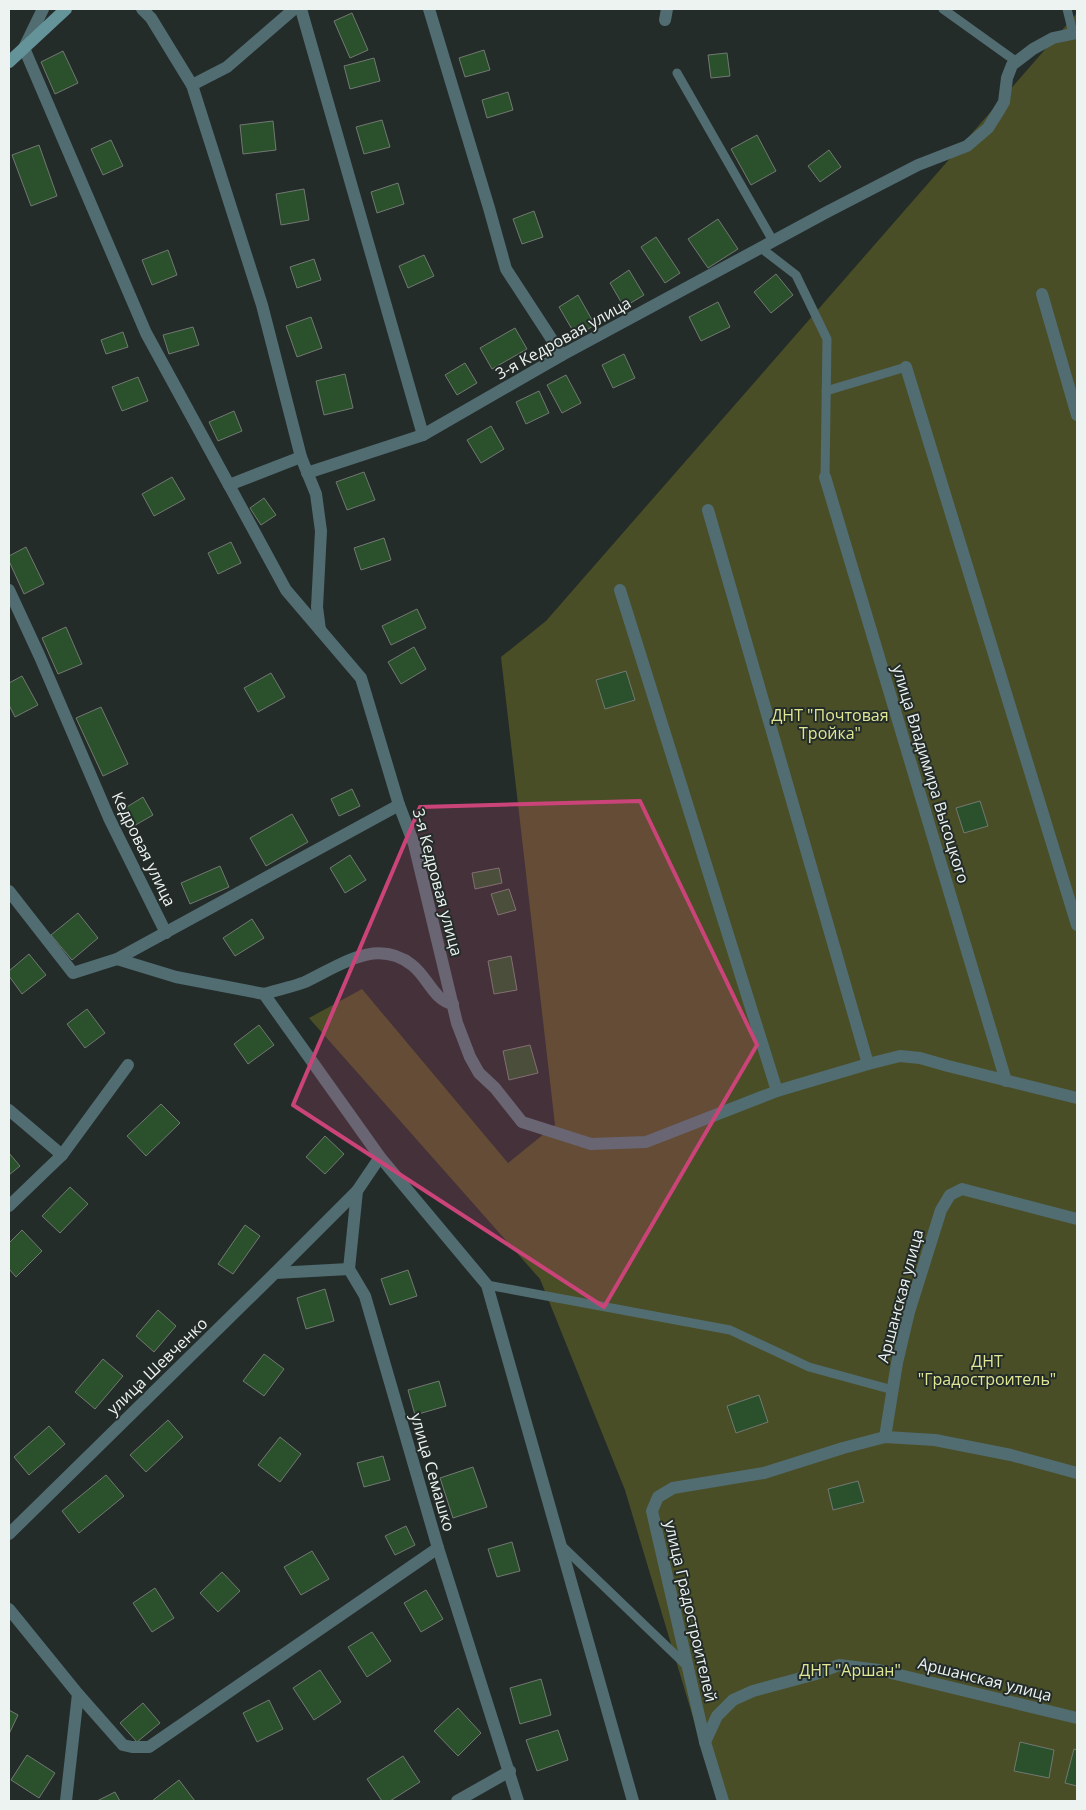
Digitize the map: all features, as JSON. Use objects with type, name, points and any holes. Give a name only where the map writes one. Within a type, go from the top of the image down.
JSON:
[{"type":"street","points":[[43,9],[24,48],[146,333],[286,590],[320,630]]},
{"type":"street","points":[[9,62],[66,9]]},
{"type":"street","points":[[142,9],[151,18],[192,85],[262,305],[302,457],[316,494],[321,531],[318,607],[320,630]]},
{"type":"street","points":[[192,85],[227,67],[294,9]]},
{"type":"street","points":[[301,9],[423,435]]},
{"type":"street","points":[[429,9],[506,269],[562,355]]},
{"type":"street","points":[[1017,62],[1033,49],[1053,38],[1075,33]]},
{"type":"street","name":"3-я Кедровая улица","points":[[307,473],[423,435],[562,355],[827,212],[918,165],[967,146],[988,128],[1004,102],[1007,78],[1012,65],[1017,62]]},
{"type":"street","points":[[1042,294],[1077,415]]},
{"type":"street","points":[[906,367],[1077,925]]},
{"type":"street","points":[[229,484],[302,457]]},
{"type":"street","name":"улица Владимира Высоцкого","points":[[825,477],[1006,1081]]},
{"type":"street","points":[[708,510],[868,1064]]},
{"type":"street","name":"Кедровая улица","points":[[9,590],[109,818],[166,933],[117,960],[73,973],[9,891]]},
{"type":"street","points":[[620,590],[777,1091],[900,1056],[920,1058],[1077,1098]]},
{"type":"street","name":"3-я Кедровая улица","points":[[320,630],[361,678],[399,804],[414,844],[457,1023],[470,1057],[479,1073],[495,1088],[522,1122],[591,1144],[646,1142],[777,1091]]},
{"type":"street","points":[[166,933],[399,804]]},
{"type":"street","points":[[117,960],[176,977],[264,994],[303,983],[357,957],[380,952],[403,958],[414,967],[442,1000],[453,1004]]},
{"type":"street","points":[[264,994],[380,1157],[487,1285],[633,1801]]},
{"type":"street","points":[[9,1206],[62,1155],[128,1065]]},
{"type":"street","points":[[9,1110],[62,1155]]},
{"type":"street","points":[[275,1273],[349,1268],[357,1191],[380,1157]]},
{"type":"street","name":"Аршанская улица","points":[[885,1438],[897,1363],[909,1312],[941,1210],[950,1195],[962,1189],[1077,1219]]},
{"type":"street","name":"улица Шевченко","points":[[9,1534],[357,1191]]},
{"type":"street","name":"улица Семашко","points":[[349,1268],[366,1296],[438,1548],[518,1801]]},
{"type":"street","name":"улица Градостроителей","points":[[723,1801],[705,1742],[652,1511],[658,1497],[673,1488],[764,1473],[843,1448],[885,1438],[935,1440],[1011,1455],[1077,1473]]},
{"type":"street","points":[[9,1610],[123,1745],[149,1748],[438,1548]]},
{"type":"street","name":"Аршанская улица","points":[[705,1742],[717,1716],[733,1700],[752,1692],[816,1674],[840,1665],[879,1670],[1077,1718]]},
{"type":"street","points":[[66,1801],[78,1694]]},
{"type":"street","points":[[457,1801],[510,1771]]},
{"type":"lane","points":[[943,9],[1017,62]]},
{"type":"lane","points":[[1067,9],[1075,33]]},
{"type":"lane","points":[[677,73],[773,241]]},
{"type":"lane","points":[[761,248],[796,275],[827,339],[825,477]]},
{"type":"lane","points":[[826,391],[906,367]]},
{"type":"lane","points":[[487,1285],[730,1330],[809,1367],[893,1390]]},
{"type":"lane","points":[[560,1544],[687,1666]]},
{"type":"highlighted area","points":[[640,801],[757,1045],[604,1307],[293,1105],[420,807]]},
{"type":"green space","points":[[1077,13],[1077,1801],[718,1801],[625,1490],[540,1279],[309,1018],[362,989],[508,1163],[555,1125],[501,657],[546,621]]},
{"type":"building","points":[[352,13],[368,50],[350,58],[334,21]]},
{"type":"building","points":[[484,50],[490,70],[465,77],[459,58]]},
{"type":"building","points":[[63,51],[78,83],[55,94],[41,62]]},
{"type":"building","points":[[727,53],[730,76],[711,78],[708,55]]},
{"type":"building","points":[[374,58],[380,81],[350,89],[344,66]]},
{"type":"building","points":[[508,92],[513,110],[487,118],[482,100]]},
{"type":"building","points":[[382,120],[390,147],[364,154],[356,127]]},
{"type":"building","points":[[273,121],[276,150],[243,154],[240,125]]},
{"type":"building","points":[[757,135],[776,171],[751,185],[731,149]]},
{"type":"building","points":[[111,140],[123,166],[103,175],[91,149]]},
{"type":"building","points":[[39,145],[57,196],[31,206],[12,155]]},
{"type":"building","points":[[829,150],[841,167],[820,182],[808,166]]},
{"type":"building","points":[[398,183],[404,204],[377,213],[371,192]]},
{"type":"building","points":[[304,189],[309,220],[281,225],[276,194]]},
{"type":"building","points":[[534,211],[543,237],[522,244],[513,219]]},
{"type":"building","points":[[718,219],[738,249],[708,268],[688,239]]},
{"type":"building","points":[[656,237],[680,273],[665,283],[641,247]]},
{"type":"building","points":[[168,250],[177,275],[152,285],[142,260]]},
{"type":"building","points":[[424,255],[434,276],[408,288],[399,266]]},
{"type":"building","points":[[314,259],[321,280],[297,288],[290,267]]},
{"type":"building","points":[[629,270],[644,295],[624,307],[610,283]]},
{"type":"building","points":[[776,274],[793,295],[771,313],[754,292]]},
{"type":"building","points":[[578,295],[595,325],[576,336],[559,307]]},
{"type":"building","points":[[718,302],[730,327],[701,341],[689,317]]},
{"type":"building","points":[[311,317],[322,348],[297,357],[286,326]]},
{"type":"building","points":[[193,327],[199,345],[169,354],[163,335]]},
{"type":"building","points":[[515,328],[527,349],[492,369],[480,348]]},
{"type":"building","points":[[123,332],[128,347],[106,354],[101,340]]},
{"type":"building","points":[[624,354],[635,378],[613,388],[602,365]]},
{"type":"building","points":[[465,363],[477,383],[457,395],[445,375]]},
{"type":"building","points":[[345,374],[353,408],[324,415],[316,381]]},
{"type":"building","points":[[566,375],[581,403],[562,413],[547,385]]},
{"type":"building","points":[[138,377],[148,401],[122,411],[112,387]]},
{"type":"building","points":[[539,391],[549,413],[526,424],[516,402]]},
{"type":"building","points":[[234,411],[242,431],[218,441],[209,422]]},
{"type":"building","points":[[491,426],[504,449],[481,463],[467,440]]},
{"type":"building","points":[[364,472],[375,500],[347,510],[336,482]]},
{"type":"building","points":[[172,477],[185,499],[154,516],[142,494]]},
{"type":"building","points":[[264,498],[276,515],[261,525],[250,508]]},
{"type":"building","points":[[384,538],[391,560],[361,570],[354,548]]},
{"type":"building","points":[[231,542],[241,563],[218,574],[208,553]]},
{"type":"building","points":[[26,547],[44,584],[24,594],[9,561],[9,556]]},
{"type":"building","points":[[417,609],[426,628],[391,645],[382,626]]},
{"type":"building","points":[[66,627],[82,664],[58,674],[42,638]]},
{"type":"building","points":[[414,647],[426,669],[401,684],[388,662]]},
{"type":"building","points":[[626,671],[635,700],[605,709],[596,680]]},
{"type":"building","points":[[271,673],[285,697],[258,712],[244,688]]},
{"type":"building","points":[[22,676],[38,705],[15,717],[9,705],[9,683]]},
{"type":"building","points":[[101,707],[128,764],[103,776],[76,718]]},
{"type":"building","points":[[352,789],[360,806],[339,816],[331,799]]},
{"type":"building","points":[[143,797],[153,815],[132,827],[122,810]]},
{"type":"building","points":[[980,801],[988,826],[964,833],[956,808]]},
{"type":"building","points":[[292,814],[308,842],[266,866],[250,838]]},
{"type":"building","points":[[350,855],[366,880],[345,893],[330,868]]},
{"type":"building","points":[[220,866],[229,887],[190,904],[181,883]]},
{"type":"building","points":[[499,868],[502,883],[475,889],[472,873]]},
{"type":"building","points":[[509,889],[516,910],[498,915],[491,894]]},
{"type":"building","points":[[78,913],[98,938],[72,960],[51,935]]},
{"type":"building","points":[[252,919],[264,938],[235,956],[223,938]]},
{"type":"building","points":[[29,954],[46,975],[22,994],[9,976],[9,971]]},
{"type":"building","points":[[511,956],[517,990],[494,994],[488,961]]},
{"type":"building","points":[[87,1009],[105,1033],[85,1048],[67,1024]]},
{"type":"building","points":[[259,1025],[274,1045],[248,1064],[234,1044]]},
{"type":"building","points":[[530,1045],[538,1073],[509,1080],[503,1051]]},
{"type":"building","points":[[161,1104],[180,1123],[146,1156],[127,1136]]},
{"type":"building","points":[[325,1136],[344,1154],[325,1174],[306,1157]]},
{"type":"building","points":[[9,1153],[20,1166],[9,1175]]},
{"type":"building","points":[[70,1187],[88,1204],[60,1233],[42,1216]]},
{"type":"building","points":[[245,1225],[260,1236],[233,1274],[218,1264]]},
{"type":"building","points":[[22,1230],[42,1251],[16,1277],[9,1269],[9,1243]]},
{"type":"building","points":[[408,1270],[417,1296],[390,1305],[381,1279]]},
{"type":"building","points":[[325,1289],[334,1321],[306,1329],[297,1298]]},
{"type":"building","points":[[158,1310],[176,1326],[154,1352],[136,1336]]},
{"type":"building","points":[[264,1354],[284,1369],[264,1396],[243,1381]]},
{"type":"building","points":[[103,1359],[123,1376],[95,1409],[75,1392]]},
{"type":"building","points":[[439,1381],[446,1406],[415,1415],[408,1390]]},
{"type":"building","points":[[759,1395],[768,1422],[736,1433],[727,1406]]},
{"type":"building","points":[[168,1420],[183,1437],[146,1472],[130,1455]]},
{"type":"building","points":[[49,1426],[65,1444],[29,1475],[14,1457]]},
{"type":"building","points":[[280,1437],[301,1454],[280,1482],[258,1465]]},
{"type":"building","points":[[383,1456],[390,1480],[364,1487],[357,1463]]},
{"type":"building","points":[[473,1467],[487,1507],[453,1518],[440,1478]]},
{"type":"building","points":[[106,1475],[124,1496],[79,1533],[62,1511]]},
{"type":"building","points":[[858,1481],[864,1502],[833,1510],[828,1489]]},
{"type":"building","points":[[406,1526],[415,1545],[395,1555],[385,1536]]},
{"type":"building","points":[[512,1542],[520,1571],[497,1577],[488,1549]]},
{"type":"building","points":[[312,1551],[329,1579],[301,1595],[284,1567]]},
{"type":"building","points":[[222,1572],[240,1591],[218,1612],[200,1593]]},
{"type":"building","points":[[155,1588],[174,1618],[152,1632],[133,1603]]},
{"type":"building","points":[[426,1590],[443,1619],[421,1632],[404,1603]]},
{"type":"building","points":[[372,1632],[391,1661],[367,1677],[348,1647]]},
{"type":"building","points":[[320,1670],[341,1702],[314,1720],[293,1688]]},
{"type":"building","points":[[541,1679],[551,1715],[520,1724],[510,1688]]},
{"type":"building","points":[[269,1700],[283,1729],[257,1742],[243,1713]]},
{"type":"building","points":[[143,1703],[160,1723],[137,1742],[120,1723]]},
{"type":"building","points":[[458,1708],[481,1733],[458,1756],[434,1731]]},
{"type":"building","points":[[9,1710],[18,1715],[9,1734]]},
{"type":"building","points":[[558,1730],[568,1760],[537,1771],[526,1740]]},
{"type":"building","points":[[1020,1742],[1054,1750],[1049,1778],[1014,1771]]},
{"type":"building","points":[[1074,1749],[1077,1750],[1077,1786],[1065,1783]]},
{"type":"building","points":[[27,1755],[55,1773],[39,1798],[11,1780]]},
{"type":"building","points":[[403,1756],[420,1782],[390,1801],[382,1801],[367,1779]]},
{"type":"building","points":[[179,1780],[195,1801],[152,1801]]},
{"type":"building","points":[[115,1792],[120,1801],[97,1801]]},
{"type":"park label","name":"ДНТ \"Почтовая Тройка\"","points":[[830,724]]},
{"type":"park label","name":"ДНТ \"Градостроитель\"","points":[[987,1370]]},
{"type":"park label","name":"ДНТ \"Аршан\"","points":[[850,1670]]}]
